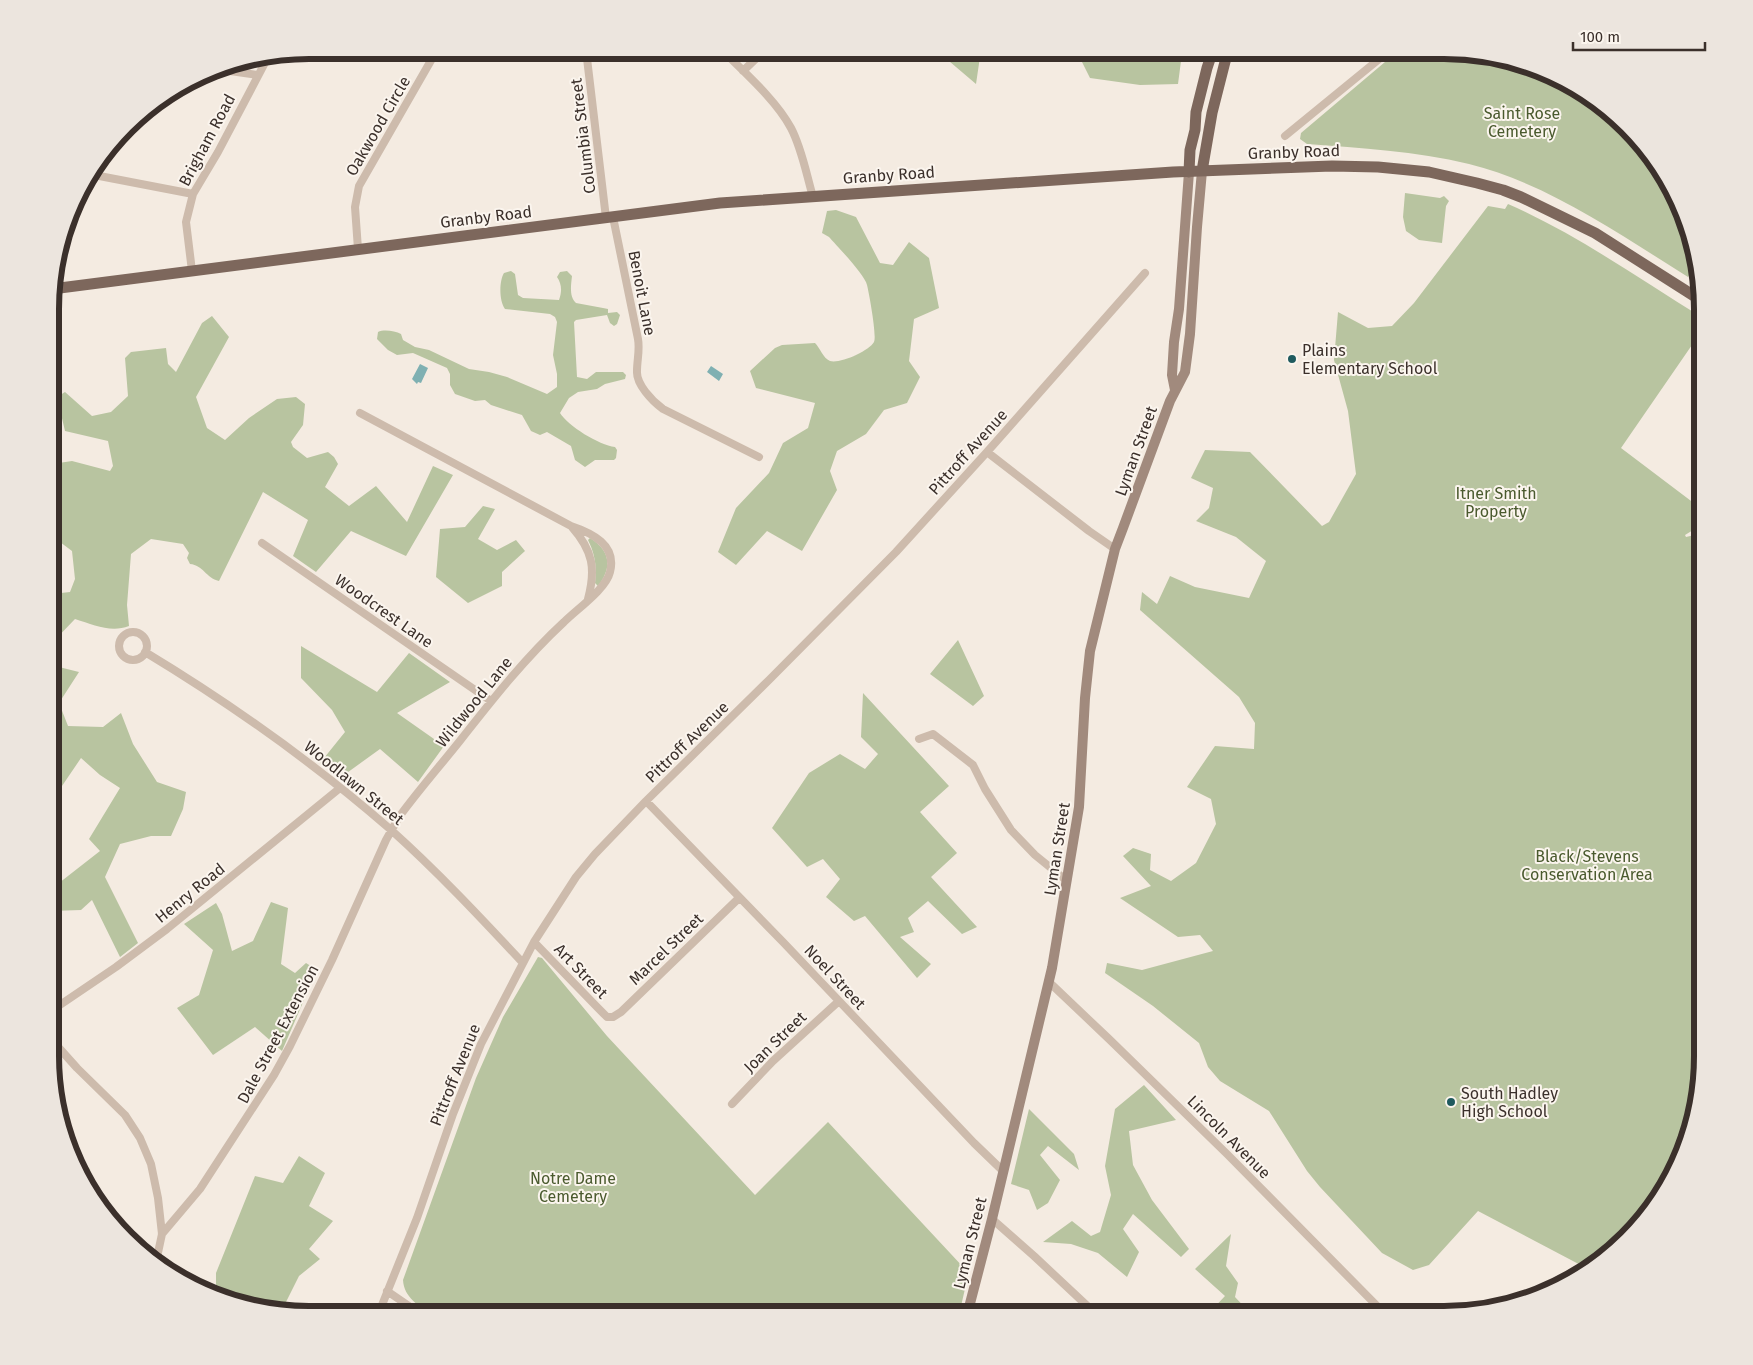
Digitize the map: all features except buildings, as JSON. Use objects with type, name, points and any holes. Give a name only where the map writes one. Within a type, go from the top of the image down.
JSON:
[{"type":"main road","points":[[1189,172],[1190,150],[1195,130],[1196,112],[1210,59]]},
{"type":"main road","points":[[1202,171],[1212,113],[1226,59]]},
{"type":"main road","name":"Granby Road","points":[[59,288],[720,203],[1012,182],[1309,166],[1370,167],[1429,172],[1477,182],[1521,197],[1595,234],[1694,296]]},
{"type":"main road","name":"Lyman Street","points":[[969,1306],[1049,982],[1079,807],[1088,662],[1093,636],[1115,549],[1175,390],[1185,372],[1190,334],[1202,171]]},
{"type":"main road","name":"Lyman Street","points":[[1175,390],[1172,375],[1174,342],[1189,172]]},
{"type":"street","name":"Oakwood Circle","points":[[358,249],[355,207],[359,186],[432,59]]},
{"type":"street","name":"Columbia Street","points":[[587,59],[610,217]]},
{"type":"street","points":[[731,59],[777,108],[790,127],[801,152],[812,197]]},
{"type":"street","points":[[743,71],[756,59]]},
{"type":"street","points":[[1285,136],[1378,59]]},
{"type":"street","name":"Brigham Road","points":[[192,271],[186,222],[193,194],[218,152],[265,63]]},
{"type":"street","points":[[231,71],[258,75]]},
{"type":"street","points":[[97,176],[193,194]]},
{"type":"street","name":"Benoit Lane","points":[[610,217],[638,339],[637,372],[639,380],[655,402],[663,408],[759,457]]},
{"type":"street","name":"Pittroff Avenue","points":[[381,1306],[417,1218],[453,1114],[476,1057],[493,1019],[534,942],[567,889],[585,866],[646,801],[861,588],[987,452],[1145,273]]},
{"type":"street","name":"Wildwood Lane","points":[[360,413],[571,526],[590,532],[600,540],[610,555],[611,566],[608,578],[601,589],[543,642],[491,701],[410,802],[391,830]]},
{"type":"street","points":[[987,452],[1089,532],[1115,549]]},
{"type":"street","name":"Wildwood Lane","points":[[571,526],[586,546],[591,559],[592,581],[588,600]]},
{"type":"street","name":"Woodcrest Lane","points":[[262,543],[491,701]]},
{"type":"street","name":"Woodlawn Street","points":[[145,652],[245,718],[340,788],[391,830],[472,908],[524,963]]},
{"type":"street","points":[[919,738],[933,734],[973,765],[985,789],[1011,830],[1035,855],[1067,881]]},
{"type":"street","name":"Henry Road","points":[[59,1005],[178,921],[340,788]]},
{"type":"street","name":"Noel Street","points":[[646,801],[974,1143],[1004,1171]]},
{"type":"street","name":"Dale Street Extension","points":[[162,1234],[200,1190],[248,1118],[277,1070],[335,953],[391,830]]},
{"type":"street","name":"Marcel Street","points":[[610,1017],[620,1012],[739,898]]},
{"type":"street","name":"Art Street","points":[[534,942],[598,1008],[610,1017]]},
{"type":"street","name":"Lincoln Avenue","points":[[1049,982],[1214,1142],[1376,1306]]},
{"type":"street","name":"Joan Street","points":[[732,1104],[773,1061],[839,1001]]},
{"type":"street","points":[[59,1048],[125,1115],[136,1130],[148,1155],[153,1173],[162,1234],[157,1256]]},
{"type":"street","points":[[992,1219],[1088,1306]]},
{"type":"street","points":[[387,1291],[410,1306]]},
{"type":"street","points":[[1370,1306],[1373,1303]]},
{"type":"green space","points":[[947,59],[980,59],[976,84]]},
{"type":"green space","points":[[1080,59],[1179,59],[1181,61],[1178,84],[1140,85],[1090,78]]},
{"type":"green space","name":"Saint Rose Cemetery","points":[[1389,59],[1461,59],[1509,67],[1525,72],[1555,84],[1597,110],[1643,156],[1669,198],[1686,244],[1691,272],[1688,277],[1583,212],[1527,184],[1499,173],[1469,164],[1429,156],[1307,144],[1300,139],[1301,133]]},
{"type":"green space","points":[[1405,193],[1440,198],[1444,196],[1449,201],[1446,206],[1442,243],[1419,240],[1406,231],[1403,217]]},
{"type":"green space","points":[[1508,204],[1559,229],[1694,312],[1694,342],[1621,448],[1694,503],[1694,530],[1685,535],[1686,537],[1694,535],[1694,1073],[1686,1121],[1669,1167],[1643,1209],[1597,1255],[1581,1265],[1478,1211],[1429,1265],[1413,1270],[1382,1253],[1307,1171],[1269,1111],[1220,1081],[1208,1067],[1199,1043],[1153,1006],[1105,973],[1107,963],[1142,970],[1213,951],[1200,935],[1178,937],[1120,898],[1151,886],[1123,856],[1133,848],[1151,854],[1150,870],[1171,881],[1196,863],[1216,824],[1211,799],[1187,787],[1215,746],[1254,749],[1255,723],[1239,697],[1140,610],[1142,592],[1157,604],[1170,576],[1195,587],[1249,598],[1266,561],[1236,537],[1196,521],[1209,508],[1213,488],[1191,478],[1205,450],[1250,452],[1322,526],[1329,522],[1356,474],[1348,411],[1334,360],[1338,312],[1368,328],[1392,326],[1414,303],[1488,206],[1505,209]]},
{"type":"green space","points":[[836,210],[856,217],[880,263],[893,265],[909,242],[929,258],[939,308],[914,319],[909,361],[920,377],[907,403],[884,410],[866,434],[837,451],[830,471],[837,490],[802,551],[767,531],[736,565],[718,552],[736,508],[769,473],[783,443],[808,428],[815,403],[756,388],[750,371],[775,348],[782,345],[815,343],[825,358],[830,361],[840,361],[861,353],[874,342],[872,314],[865,280],[829,237],[822,233],[827,211]]},
{"type":"green space","points":[[511,271],[515,274],[518,295],[523,298],[559,300],[561,288],[557,277],[560,272],[567,271],[572,276],[571,294],[576,303],[608,309],[608,313],[617,312],[620,315],[617,324],[614,326],[610,323],[607,315],[576,320],[574,322],[577,377],[587,379],[596,372],[623,372],[626,375],[625,379],[605,384],[597,389],[578,392],[569,398],[560,413],[570,424],[584,434],[601,443],[615,447],[617,450],[614,460],[595,460],[585,467],[575,460],[571,446],[547,432],[540,435],[531,431],[522,415],[491,405],[485,400],[475,401],[455,394],[450,385],[450,374],[447,368],[413,353],[397,355],[388,350],[377,339],[378,332],[380,331],[396,332],[401,334],[403,340],[415,347],[429,350],[469,369],[507,377],[547,394],[557,387],[557,374],[553,355],[557,322],[555,317],[550,314],[505,309],[500,291],[501,281],[504,273]]},
{"type":"green space","points":[[212,316],[229,337],[196,397],[207,428],[225,440],[249,418],[277,399],[296,397],[305,404],[303,425],[291,442],[293,447],[307,458],[328,452],[338,464],[325,487],[349,506],[376,486],[407,522],[433,466],[453,475],[406,556],[351,531],[316,572],[293,556],[308,520],[263,492],[219,581],[190,564],[187,558],[189,553],[183,544],[151,539],[131,554],[127,605],[129,626],[116,629],[96,626],[75,619],[59,636],[59,593],[70,592],[75,579],[72,551],[59,541],[59,463],[72,461],[110,471],[113,466],[108,441],[65,431],[59,406],[59,396],[65,392],[92,416],[111,412],[128,396],[125,358],[131,352],[166,348],[168,364],[176,372],[202,323]]},
{"type":"green space","points":[[483,506],[495,509],[478,539],[497,550],[516,540],[525,551],[502,572],[502,586],[468,603],[436,577],[440,529],[465,527]]},
{"type":"green space","points":[[590,538],[602,548],[607,559],[606,572],[598,586],[595,583],[596,566],[588,540]]},
{"type":"green space","points":[[958,640],[984,696],[973,706],[930,674]]},
{"type":"green space","points":[[301,646],[377,692],[409,653],[450,682],[397,713],[444,746],[418,782],[380,749],[344,775],[320,763],[345,732],[332,710],[301,678]]},
{"type":"green space","points":[[59,667],[79,672],[59,703]]},
{"type":"green space","points":[[863,693],[949,786],[920,812],[957,853],[931,877],[977,927],[962,934],[928,901],[908,918],[914,932],[900,937],[931,964],[917,978],[865,916],[854,921],[826,897],[840,879],[823,859],[807,867],[772,828],[809,773],[840,754],[865,769],[878,754],[861,737]]},
{"type":"green space","points":[[59,703],[68,726],[103,727],[121,713],[133,744],[157,782],[186,792],[183,809],[171,836],[151,836],[120,844],[105,877],[138,943],[120,957],[92,900],[81,910],[59,911],[59,883],[100,851],[89,839],[120,788],[100,775],[81,758],[59,789]]},
{"type":"green space","points":[[271,902],[288,908],[281,964],[295,973],[306,963],[317,970],[282,1051],[255,1027],[213,1055],[177,1008],[199,995],[213,950],[184,924],[216,903],[222,914],[232,951],[253,941]]},
{"type":"green space","name":"Notre Dame Cemetery","points":[[538,957],[542,958],[607,1036],[755,1195],[828,1122],[964,1268],[967,1280],[961,1306],[420,1306],[406,1292],[403,1280],[476,1078],[503,1017]]},
{"type":"green space","points":[[1144,1085],[1176,1120],[1129,1131],[1133,1165],[1152,1200],[1189,1249],[1181,1257],[1133,1214],[1123,1229],[1139,1252],[1127,1277],[1098,1253],[1071,1244],[1043,1242],[1072,1221],[1091,1236],[1100,1232],[1111,1195],[1105,1166],[1115,1109]]},
{"type":"green space","points":[[1029,1109],[1074,1154],[1079,1170],[1048,1146],[1040,1155],[1060,1180],[1048,1203],[1037,1210],[1029,1190],[1011,1184]]},
{"type":"green space","points":[[299,1156],[325,1173],[309,1206],[333,1221],[309,1249],[320,1259],[299,1276],[284,1305],[244,1298],[216,1288],[216,1273],[255,1176],[283,1183]]},
{"type":"green space","points":[[82,1161],[90,1169],[91,1180]]},
{"type":"green space","points":[[1231,1234],[1226,1266],[1238,1283],[1235,1297],[1244,1306],[1216,1306],[1225,1296],[1195,1269]]},
{"type":"water","points":[[420,364],[428,368],[421,383],[418,382],[417,384],[412,379]]},
{"type":"water","points":[[711,366],[723,374],[719,381],[707,372]]},
{"type":"place","name":"Plains Elementary School","points":[[1292,359]]},
{"type":"place","name":"South Hadley High School","points":[[1451,1102]]},
{"type":"park label","name":"Itner Smith Property","points":[[1496,502]]},
{"type":"park label","name":"Black/Stevens Conservation Area","points":[[1587,865]]}]
